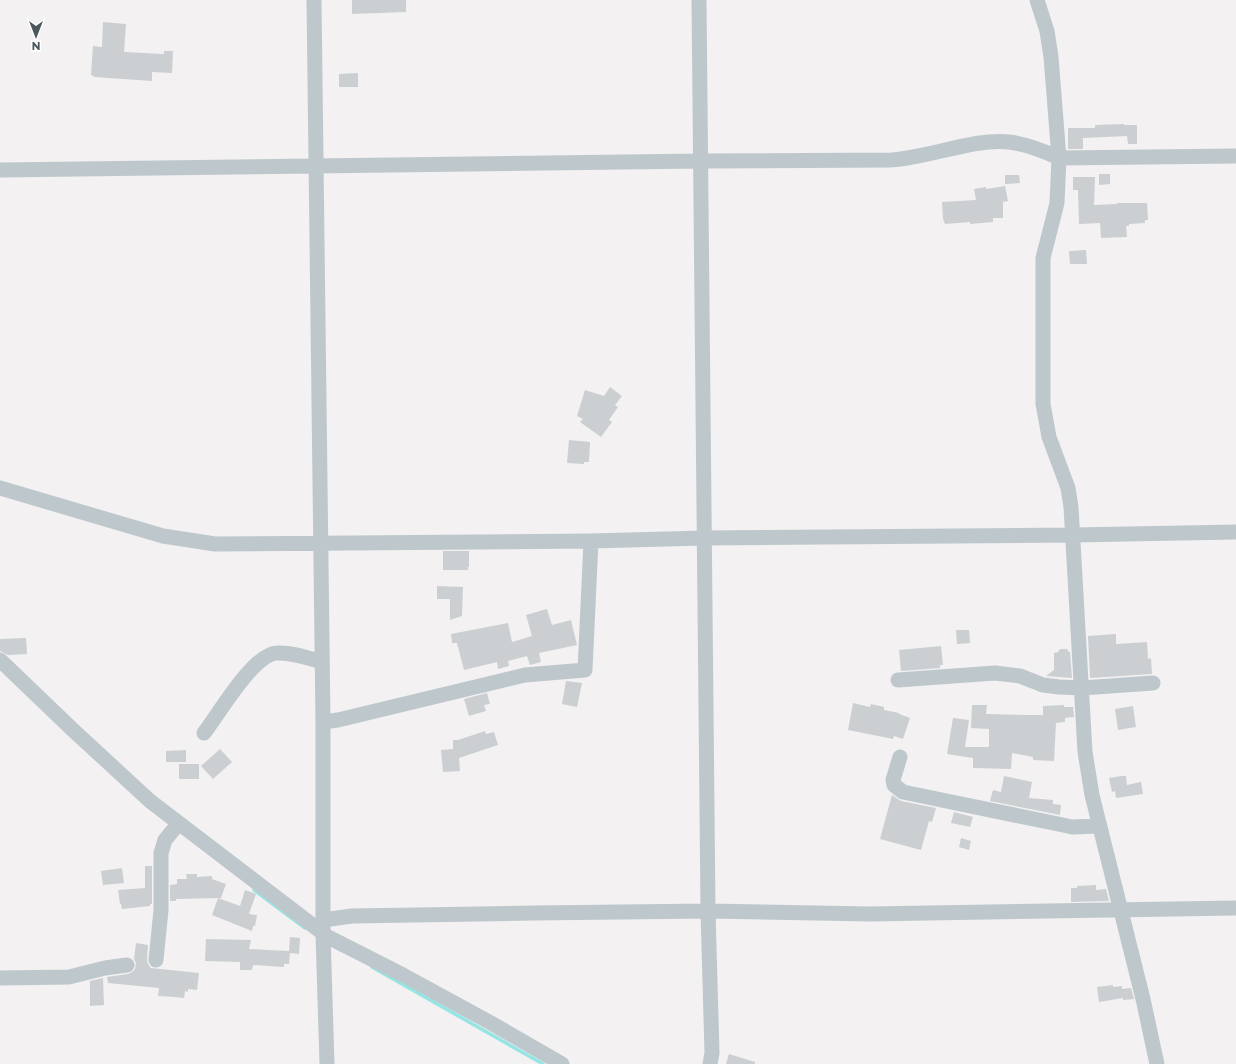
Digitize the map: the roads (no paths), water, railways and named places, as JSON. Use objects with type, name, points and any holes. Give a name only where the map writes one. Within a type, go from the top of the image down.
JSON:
[{"type":"street","points":[[314,0],[323,722],[322,926],[327,1064]]},
{"type":"street","points":[[699,0],[708,911],[712,1053],[710,1064]]},
{"type":"street","points":[[1037,0],[1047,32],[1051,57],[1059,158],[1057,203],[1043,258],[1043,404],[1049,436],[1068,488],[1071,507],[1085,752],[1092,795],[1143,999],[1157,1064]]},
{"type":"street","points":[[0,170],[908,159],[982,143],[1009,142],[1047,152],[1059,158],[1236,156]]},
{"type":"street","points":[[0,488],[72,508],[137,529],[180,539],[215,544],[591,541],[704,538],[1236,532]]},
{"type":"street","points":[[323,722],[338,720],[525,675],[585,670],[591,541]]},
{"type":"street","points":[[204,733],[246,675],[263,658],[276,653],[294,655],[322,662]]},
{"type":"street","points":[[0,660],[144,795],[179,823],[322,926],[328,937],[403,975],[562,1064]]},
{"type":"street","points":[[898,680],[995,673],[1020,676],[1050,686],[1082,688],[1153,683]]},
{"type":"street","points":[[900,757],[894,775],[894,784],[903,792],[1072,827],[1099,826]]},
{"type":"street","points":[[156,960],[161,910],[161,852],[165,840],[179,823]]},
{"type":"street","points":[[322,926],[368,916],[708,911],[869,914],[1236,908]]},
{"type":"street","points":[[0,978],[69,977],[105,968],[127,966]]},
{"type":"waterway","points":[[254,890],[305,928]]},
{"type":"waterway","points":[[372,967],[543,1064]]}]
